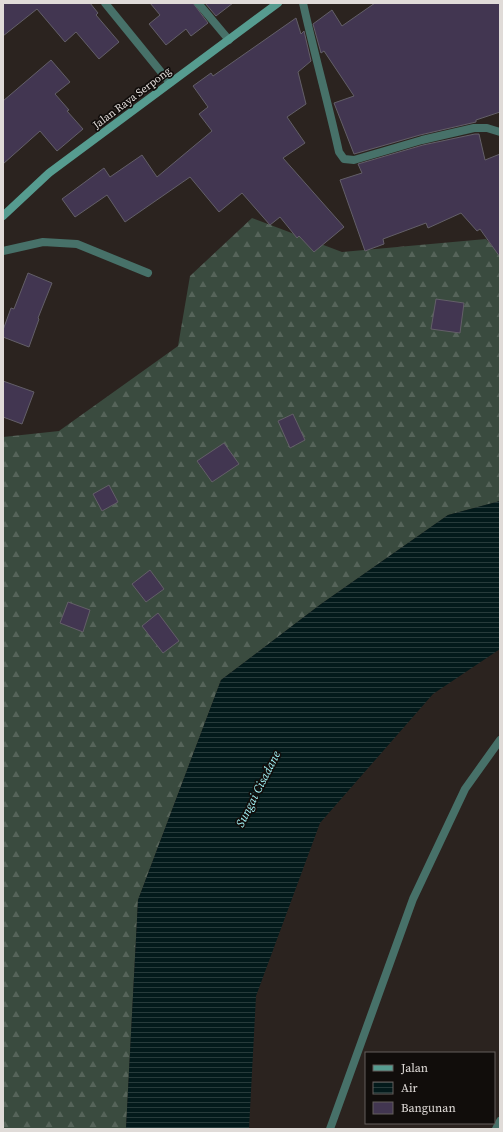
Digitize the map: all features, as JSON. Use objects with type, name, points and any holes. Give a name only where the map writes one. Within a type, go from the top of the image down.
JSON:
[{"type":"main road","name":"Jalan Raya Serpong","points":[[3,215],[49,174],[278,3]]},
{"type":"street","points":[[105,3],[170,83]]},
{"type":"street","points":[[198,3],[229,40]]},
{"type":"street","points":[[303,3],[338,152],[344,159],[354,160],[422,140],[474,128],[487,128],[500,132]]},
{"type":"street","points":[[3,251],[43,242],[77,244],[148,273]]},
{"type":"street","points":[[330,1129],[413,899],[465,789],[500,740]]},
{"type":"street","points":[[496,1129],[500,1122]]},
{"type":"green space","points":[[252,218],[342,252],[486,239],[500,255],[500,501],[448,515],[321,604],[221,680],[138,900],[126,1129],[3,1129],[3,437],[59,431],[178,346],[190,276]]},
{"type":"water","name":"Sungai Cisadane","points":[[500,501],[500,649],[433,694],[320,823],[256,996],[249,1129],[126,1129],[138,900],[221,680],[321,604],[448,515]]},
{"type":"building","points":[[3,3],[90,3],[98,13],[96,15],[119,42],[99,59],[76,32],[65,42],[37,9],[3,36]]},
{"type":"building","points":[[150,3],[193,3],[208,23],[191,36],[186,29],[166,45],[149,24],[160,15]]},
{"type":"building","points":[[205,3],[233,3],[216,16]]},
{"type":"building","points":[[375,3],[500,3],[500,112],[476,120],[476,122],[420,135],[354,154],[334,103],[354,96],[324,51],[321,53],[313,24],[332,10],[342,26]]},
{"type":"building","points":[[296,18],[301,34],[304,31],[311,61],[298,72],[306,104],[287,117],[305,143],[283,158],[344,227],[314,252],[299,236],[297,238],[280,217],[270,225],[242,193],[219,212],[190,177],[125,222],[107,195],[75,217],[62,199],[104,168],[110,177],[142,155],[157,177],[212,131],[199,114],[208,107],[193,86],[211,73],[213,76]]},
{"type":"building","points":[[51,60],[70,82],[55,94],[69,110],[67,111],[83,129],[57,151],[40,131],[3,164],[3,101]]},
{"type":"building","points":[[479,134],[485,160],[500,154],[500,257],[480,229],[477,231],[461,213],[428,228],[426,223],[383,239],[384,244],[365,251],[340,180],[362,173],[358,164],[423,145]]},
{"type":"building","points":[[28,273],[52,283],[38,318],[39,319],[29,347],[3,337],[3,330],[11,308],[14,309]]},
{"type":"building","points":[[436,299],[464,303],[460,333],[431,329]]},
{"type":"building","points":[[3,381],[34,392],[22,424],[3,417]]},
{"type":"building","points":[[293,414],[305,440],[290,448],[278,421]]},
{"type":"building","points":[[224,443],[239,464],[212,482],[197,461]]},
{"type":"building","points":[[109,485],[118,502],[102,511],[93,494]]},
{"type":"building","points":[[150,570],[164,589],[146,602],[132,584]]},
{"type":"building","points":[[68,602],[90,610],[83,632],[60,623]]},
{"type":"building","points":[[158,613],[179,641],[163,653],[142,626]]}]
